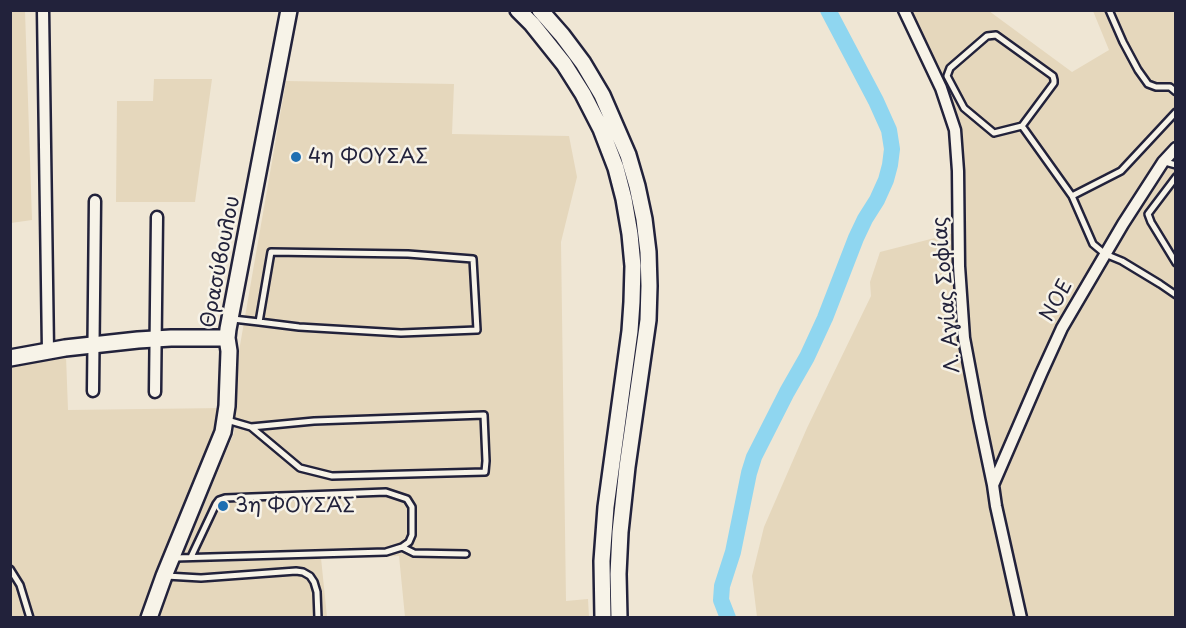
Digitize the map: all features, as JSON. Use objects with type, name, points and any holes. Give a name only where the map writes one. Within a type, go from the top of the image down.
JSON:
[{"type":"street","points":[[43,10],[48,350]]},
{"type":"street","name":"Θρασύβουλου","points":[[149,618],[223,432],[230,318],[290,10]]},
{"type":"street","points":[[518,10],[564,64],[601,129],[616,168],[630,234],[633,266],[631,321],[606,507],[602,561],[603,618]]},
{"type":"street","points":[[540,10],[583,63],[602,95],[628,155],[644,219],[649,275],[648,320],[620,532],[619,618]]},
{"type":"street","name":"Λ. Αγίας Σοφίας","points":[[904,10],[941,88],[955,130],[959,266],[964,338],[996,506],[1021,618]]},
{"type":"street","name":"NOE","points":[[993,486],[1062,328],[1163,162],[1176,148]]},
{"type":"street","points":[[93,391],[96,201]]},
{"type":"street","points":[[156,392],[157,217]]},
{"type":"street","points":[[10,358],[48,350],[156,339],[227,338]]},
{"type":"lane","points":[[1109,10],[1138,70],[1148,84],[1156,87],[1170,87],[1176,92]]},
{"type":"lane","points":[[996,35],[1053,76],[1054,83],[1022,126],[994,133],[964,108],[947,76],[950,68],[987,36],[996,35]]},
{"type":"lane","points":[[1072,196],[1121,171],[1176,112]]},
{"type":"lane","points":[[1022,126],[1072,196],[1093,244],[1176,295]]},
{"type":"lane","points":[[1163,162],[1176,165]]},
{"type":"lane","points":[[1176,177],[1148,214],[1176,263]]},
{"type":"lane","points":[[230,318],[259,322],[299,327],[400,333],[477,330],[473,259],[408,254],[271,252],[259,322]]},
{"type":"lane","points":[[225,419],[251,427],[314,421],[484,415],[485,472],[332,476],[300,468],[251,427]]},
{"type":"lane","points":[[171,559],[386,552],[402,548],[409,542],[412,535],[412,507],[407,499],[386,492],[225,498],[216,504],[191,557]]},
{"type":"lane","points":[[402,548],[414,553],[466,554]]},
{"type":"lane","points":[[10,568],[20,585],[30,618]]},
{"type":"lane","points":[[164,576],[201,578],[303,572],[314,582],[317,592],[318,618]]},
{"type":"shaded area","points":[[10,11],[25,11],[32,220],[11,223]]},
{"type":"shaded area","points":[[909,11],[989,11],[1072,72],[1109,50],[1093,11],[1175,11],[1175,617],[757,617],[752,576],[764,527],[807,428],[871,296],[870,282],[880,252],[962,231],[959,130]]},
{"type":"shaded area","points":[[154,79],[212,79],[195,202],[116,202],[117,101],[153,101]]},
{"type":"shaded area","points":[[286,81],[454,84],[452,134],[569,136],[577,177],[561,242],[566,601],[588,599],[589,617],[405,617],[399,556],[321,558],[327,617],[156,618],[234,433],[239,351]]},
{"type":"shaded area","points":[[66,356],[68,410],[223,408],[219,430],[179,514],[140,617],[11,617],[10,365]]},
{"type":"waterway","points":[[728,618],[721,600],[722,586],[733,552],[754,457],[807,357],[856,238],[886,180],[890,165],[892,149],[889,130],[828,10]]},
{"type":"place","name":"4η ΦΟΥΣΑΣ","points":[[296,157]]},
{"type":"place","name":"3η ΦΟΥΣΑΣ","points":[[223,506]]}]
